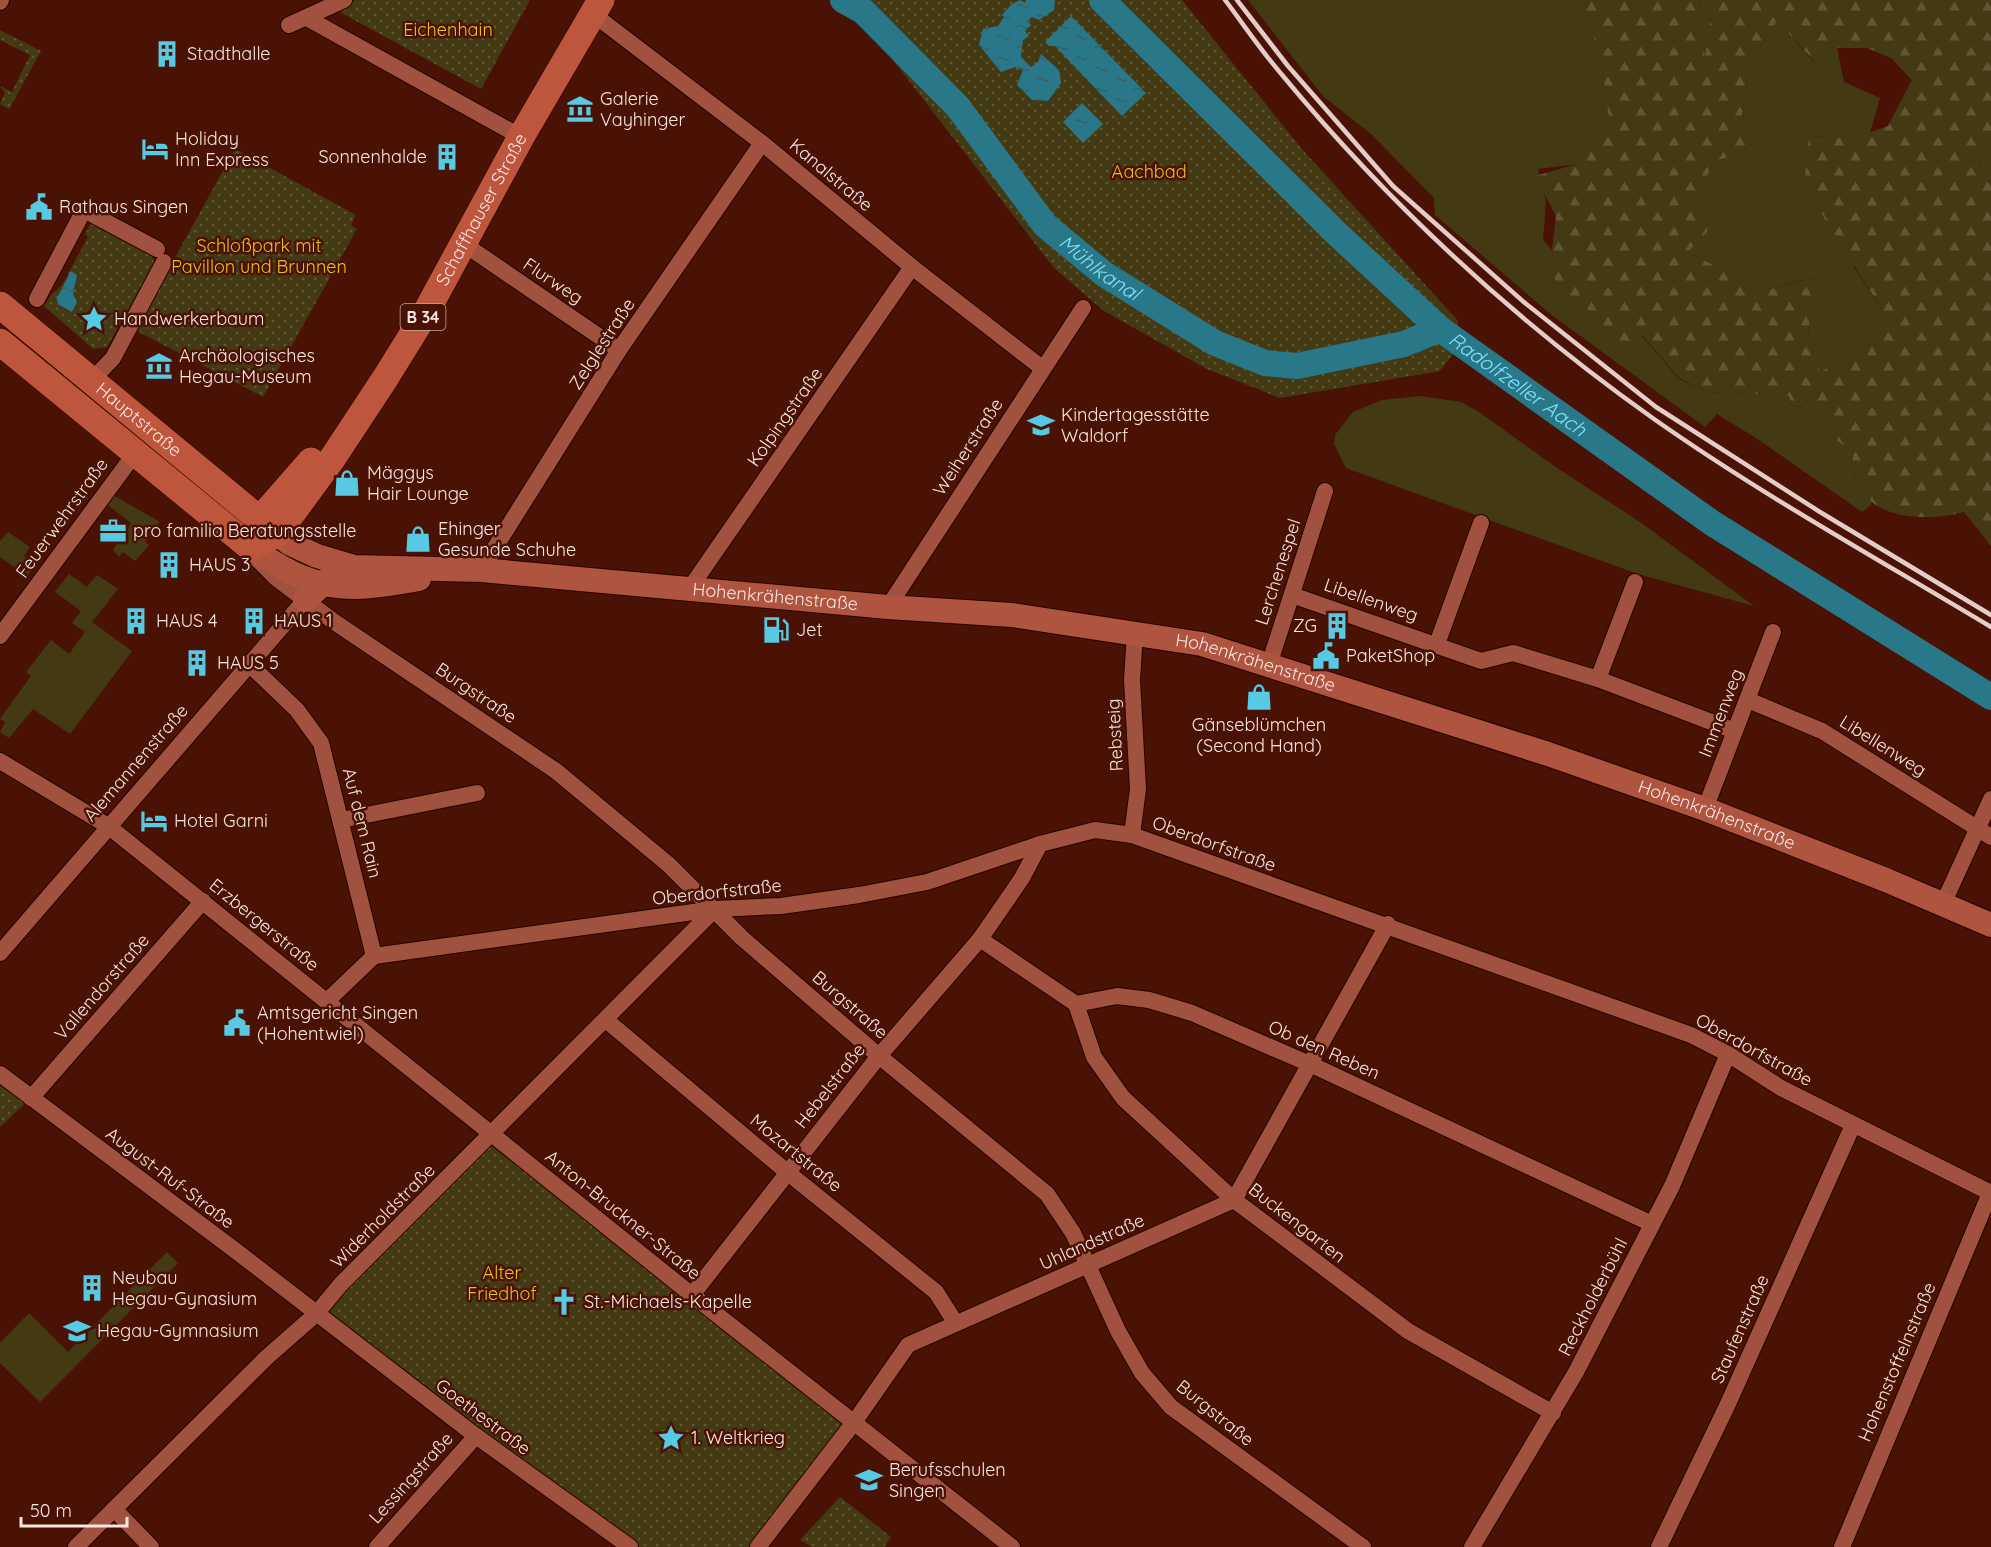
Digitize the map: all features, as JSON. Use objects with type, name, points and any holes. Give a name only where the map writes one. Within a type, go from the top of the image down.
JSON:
[{"type":"main road","name":"Schaffhauser Straße","points":[[250,547],[332,459],[425,314],[521,137],[596,7]]},
{"type":"main road","name":"Hauptstraße","points":[[0,305],[268,526]]},
{"type":"main road","name":"Hauptstraße","points":[[0,343],[250,547]]},
{"type":"main road","name":"Hohenkrähenstraße","points":[[268,526],[289,543],[317,556],[354,567],[481,570],[888,607],[1012,615],[1202,644],[1548,754],[1705,809],[1991,925]]},
{"type":"main road","name":"Hohenkrähenstraße","points":[[250,547],[313,592],[358,589],[481,570]]},
{"type":"main road","points":[[313,592],[335,574],[354,567]]},
{"type":"street","points":[[289,25],[344,0]]},
{"type":"street","name":"Kanalstraße","points":[[596,7],[912,267],[1042,368]]},
{"type":"street","points":[[307,18],[521,137]]},
{"type":"street","name":"Zelglestraße","points":[[481,570],[619,350],[762,143]]},
{"type":"street","points":[[37,299],[84,210],[160,255],[113,358],[91,381]]},
{"type":"street","name":"Flurweg","points":[[464,244],[619,350]]},
{"type":"street","name":"Kolpingstraße","points":[[690,588],[912,267]]},
{"type":"street","name":"Weiherstraße","points":[[888,607],[1083,308]]},
{"type":"street","name":"Feuerwehrstraße","points":[[0,636],[136,452]]},
{"type":"street","name":"Lerchenespel","points":[[1269,665],[1325,491]]},
{"type":"street","points":[[1437,644],[1481,523]]},
{"type":"street","points":[[1598,679],[1635,582]]},
{"type":"street","name":"Alemannenstraße","points":[[0,953],[248,663],[313,592]]},
{"type":"street","name":"Burgstraße","points":[[313,592],[556,771],[669,865],[742,938],[879,1056],[1047,1194],[1073,1233],[1118,1331],[1142,1373],[1171,1407],[1363,1547]]},
{"type":"street","name":"Libellenweg","points":[[1292,594],[1481,661],[1513,653],[1598,679],[1735,731]]},
{"type":"street","name":"Rebsteig","points":[[1132,835],[1138,789],[1131,680],[1135,632]]},
{"type":"street","name":"Immenweg","points":[[1705,809],[1773,632]]},
{"type":"street","name":"Auf dem Rain","points":[[248,663],[280,692],[313,729],[321,743],[374,956]]},
{"type":"street","name":"Libellenweg","points":[[1748,700],[1822,732],[1984,833]]},
{"type":"street","name":"Erzbergerstraße","points":[[0,761],[108,826],[492,1136]]},
{"type":"street","points":[[341,820],[477,793]]},
{"type":"street","points":[[1943,904],[1984,833],[1991,799]]},
{"type":"street","name":"Oberdorfstraße","points":[[374,956],[715,909],[781,906],[859,895],[927,882],[1040,844],[1095,830],[1132,835],[1250,879],[1388,924],[1691,1035],[1728,1054],[1781,1088],[1991,1193]]},
{"type":"street","name":"Hebelstraße","points":[[692,1295],[879,1056],[980,939],[1022,878],[1040,844]]},
{"type":"street","name":"Vallendorstraße","points":[[31,1098],[203,901]]},
{"type":"street","name":"Widerholdstraße","points":[[76,1547],[266,1358],[316,1314],[341,1284],[492,1136],[715,909]]},
{"type":"street","points":[[1234,1200],[1312,1065],[1388,924]]},
{"type":"street","points":[[980,939],[1076,1004]]},
{"type":"street","points":[[327,1001],[374,956]]},
{"type":"street","name":"Ob den Reben","points":[[1076,1004],[1117,996],[1149,1000],[1191,1013],[1312,1065],[1652,1224]]},
{"type":"street","name":"Buckengarten","points":[[1076,1004],[1094,1057],[1123,1098],[1234,1200],[1408,1331],[1553,1413]]},
{"type":"street","name":"Mozartstraße","points":[[606,1020],[787,1172],[936,1292],[956,1322]]},
{"type":"street","name":"Reckholderbühl","points":[[1472,1547],[1553,1413],[1672,1186],[1728,1054]]},
{"type":"street","name":"August-Ruf-Straße","points":[[0,1074],[316,1314]]},
{"type":"street","name":"Staufenstraße","points":[[1659,1547],[1727,1406],[1853,1125]]},
{"type":"street","name":"Anton-Bruckner-Straße","points":[[492,1136],[1012,1547]]},
{"type":"street","name":"Hohenstoffelnstraße","points":[[1842,1547],[1991,1193]]},
{"type":"street","name":"Uhlandstraße","points":[[758,1547],[855,1421],[908,1345],[956,1322],[1088,1267],[1234,1200]]},
{"type":"street","name":"Goethestraße","points":[[316,1314],[476,1436],[630,1547]]},
{"type":"street","name":"Lessingstraße","points":[[377,1547],[476,1436]]},
{"type":"street","points":[[114,1509],[151,1547]]},
{"type":"green space","name":"Eichenhain","points":[[356,0],[530,0],[481,89],[336,10]]},
{"type":"green space","name":"Aachbad","points":[[861,0],[1182,0],[1301,148],[1458,321],[1457,349],[1440,371],[1280,398],[1207,369],[1104,311],[1054,268],[854,10]]},
{"type":"green space","points":[[1248,0],[1565,0],[1589,15],[1603,75],[1611,127],[1577,164],[1538,169],[1546,201],[1543,240],[1552,250],[1554,277],[1574,302],[1592,312],[1608,338],[1641,335],[1679,379],[1707,392],[1789,396],[1791,405],[1817,410],[1833,438],[1852,451],[1854,476],[1872,504],[1862,512],[1759,440],[1717,414],[1705,427],[1553,316],[1435,215],[1434,198],[1371,134],[1323,96]]},
{"type":"green space","points":[[1565,0],[1699,0],[1705,58],[1713,0],[1991,0],[1991,148],[1976,148],[1983,176],[1991,185],[1991,546],[1964,512],[1916,517],[1884,509],[1871,501],[1860,490],[1854,474],[1852,451],[1833,438],[1817,410],[1791,405],[1789,396],[1707,392],[1679,378],[1642,335],[1623,347],[1608,338],[1592,312],[1574,302],[1553,277],[1552,250],[1556,216],[1535,176],[1577,164],[1610,127],[1603,75],[1589,15]],"holes":[[[1777,21],[1816,63],[1837,48],[1867,48],[1891,58],[1912,80],[1888,126],[1855,138],[1809,136],[1805,177],[1823,216],[1889,321],[1820,373],[1808,333],[1815,277],[1764,291],[1688,252],[1708,231],[1698,193],[1715,161],[1746,152],[1742,114],[1749,64]]]},
{"type":"green space","points":[[1699,0],[1713,0],[1705,61]]},
{"type":"green space","points":[[1777,21],[1815,63],[1837,48],[1844,82],[1880,98],[1870,133],[1855,138],[1809,136],[1854,267],[1889,321],[1820,374],[1808,333],[1814,277],[1764,291],[1688,252],[1708,231],[1698,193],[1715,161],[1746,152],[1742,114],[1749,64]]},
{"type":"green space","points":[[0,30],[41,51],[9,109],[0,104],[5,93],[0,86],[12,92],[30,55],[0,40]]},
{"type":"green space","points":[[1976,148],[1991,148],[1991,185],[1983,176]]},
{"type":"green space","name":"Schloßpark mit Pavillon und Brunnen","points":[[235,149],[356,215],[351,225],[357,229],[263,397],[135,330]]},
{"type":"green space","points":[[93,220],[151,251],[154,263],[107,347],[93,349],[44,306],[51,295],[62,285],[88,237],[85,234]]},
{"type":"green space","points":[[1420,396],[1461,402],[1479,412],[1557,468],[1640,522],[1754,606],[1638,574],[1346,468],[1334,444],[1335,435],[1353,412],[1382,400]]},
{"type":"green space","points":[[111,494],[160,522],[145,542],[149,545],[135,561],[123,552],[119,557],[113,550],[118,542],[121,544],[131,523],[104,502]]},
{"type":"green space","points":[[8,532],[30,547],[24,556],[36,564],[27,576],[0,557],[0,541]]},
{"type":"green space","points":[[69,574],[87,587],[97,575],[118,589],[92,622],[132,651],[70,734],[33,709],[9,738],[0,732],[5,722],[0,719],[31,676],[26,672],[51,640],[69,654],[85,632],[72,623],[81,611],[55,592]]},
{"type":"green space","points":[[0,1074],[31,1098],[0,1127]]},
{"type":"green space","name":"Alter Friedhof","points":[[492,1135],[855,1421],[752,1547],[630,1547],[316,1314]]},
{"type":"green space","points":[[167,1252],[178,1263],[40,1402],[0,1363],[0,1343],[29,1313],[68,1352]]},
{"type":"green space","points":[[840,1497],[891,1537],[884,1547],[812,1547],[800,1540]]},
{"type":"water","points":[[1020,0],[1025,3],[1026,0],[1055,0],[1054,10],[1039,20],[1032,17],[1027,21],[1031,25],[1025,31],[1029,36],[1023,40],[1021,57],[1031,67],[1038,62],[1041,54],[1059,70],[1061,83],[1048,101],[1032,100],[1017,85],[1023,70],[1015,67],[1001,72],[979,45],[983,29],[998,26],[1004,17],[1002,15],[1011,5]]},
{"type":"water","points":[[1071,16],[1146,93],[1122,116],[1055,46],[1049,46],[1045,42]]},
{"type":"water","points":[[1082,103],[1103,124],[1083,143],[1063,122]]},
{"type":"water","points":[[71,271],[77,275],[73,294],[77,302],[72,312],[58,304],[57,298]]},
{"type":"waterway","name":"Mühlkanal","points":[[843,0],[863,11],[958,107],[1045,225],[1104,274],[1215,343],[1265,363],[1297,366],[1404,344],[1440,329]]},
{"type":"waterway","name":"Radolfzeller Aach","points":[[1102,0],[1335,232],[1440,329],[1712,523],[1991,697]]},
{"type":"railway","points":[[1225,0],[1275,67],[1367,170],[1457,260],[1553,343],[1654,419],[1736,474],[1991,627]]},
{"type":"railway","points":[[1237,0],[1288,66],[1393,186],[1525,303],[1656,407],[1820,512],[1991,615]]},
{"type":"place","name":"Stadthalle","points":[[167,54]]},
{"type":"place","name":"Galerie Vayhinger","points":[[580,109]]},
{"type":"place","name":"Holiday Inn Express","points":[[155,149]]},
{"type":"place","name":"Sonnenhalde","points":[[447,157]]},
{"type":"place","name":"Rathaus Singen","points":[[39,207]]},
{"type":"place","name":"Handwerkerbaum","points":[[94,319]]},
{"type":"place","name":"Archäologisches Hegau-Museum","points":[[159,366]]},
{"type":"place","name":"Kindertagesstätte Waldorf","points":[[1041,425]]},
{"type":"place","name":"Mäggys Hair Lounge","points":[[347,483]]},
{"type":"place","name":"pro familia Beratungsstelle","points":[[113,531]]},
{"type":"place","name":"Ehinger Gesunde Schuhe","points":[[418,539]]},
{"type":"place","name":"HAUS 3","points":[[169,565]]},
{"type":"place","name":"HAUS 4","points":[[136,621]]},
{"type":"place","name":"HAUS 1","points":[[254,621]]},
{"type":"place","name":"ZG","points":[[1337,626]]},
{"type":"place","name":"Jet","points":[[776,630]]},
{"type":"place","name":"PaketShop","points":[[1326,656]]},
{"type":"place","name":"HAUS 5","points":[[197,663]]},
{"type":"place","name":"Gänseblümchen (Second Hand)","points":[[1259,697]]},
{"type":"place","name":"Hotel Garni","points":[[154,821]]},
{"type":"place","name":"Amtsgericht Singen (Hohentwiel)","points":[[237,1023]]},
{"type":"place","name":"Neubau Hegau-Gynasium","points":[[92,1288]]},
{"type":"place","name":"St.-Michaels-Kapelle","points":[[564,1302]]},
{"type":"place","name":"Hegau-Gymnasium","points":[[77,1331]]},
{"type":"place","name":"1. Weltkrieg","points":[[671,1438]]},
{"type":"place","name":"Berufsschulen Singen","points":[[869,1480]]}]
